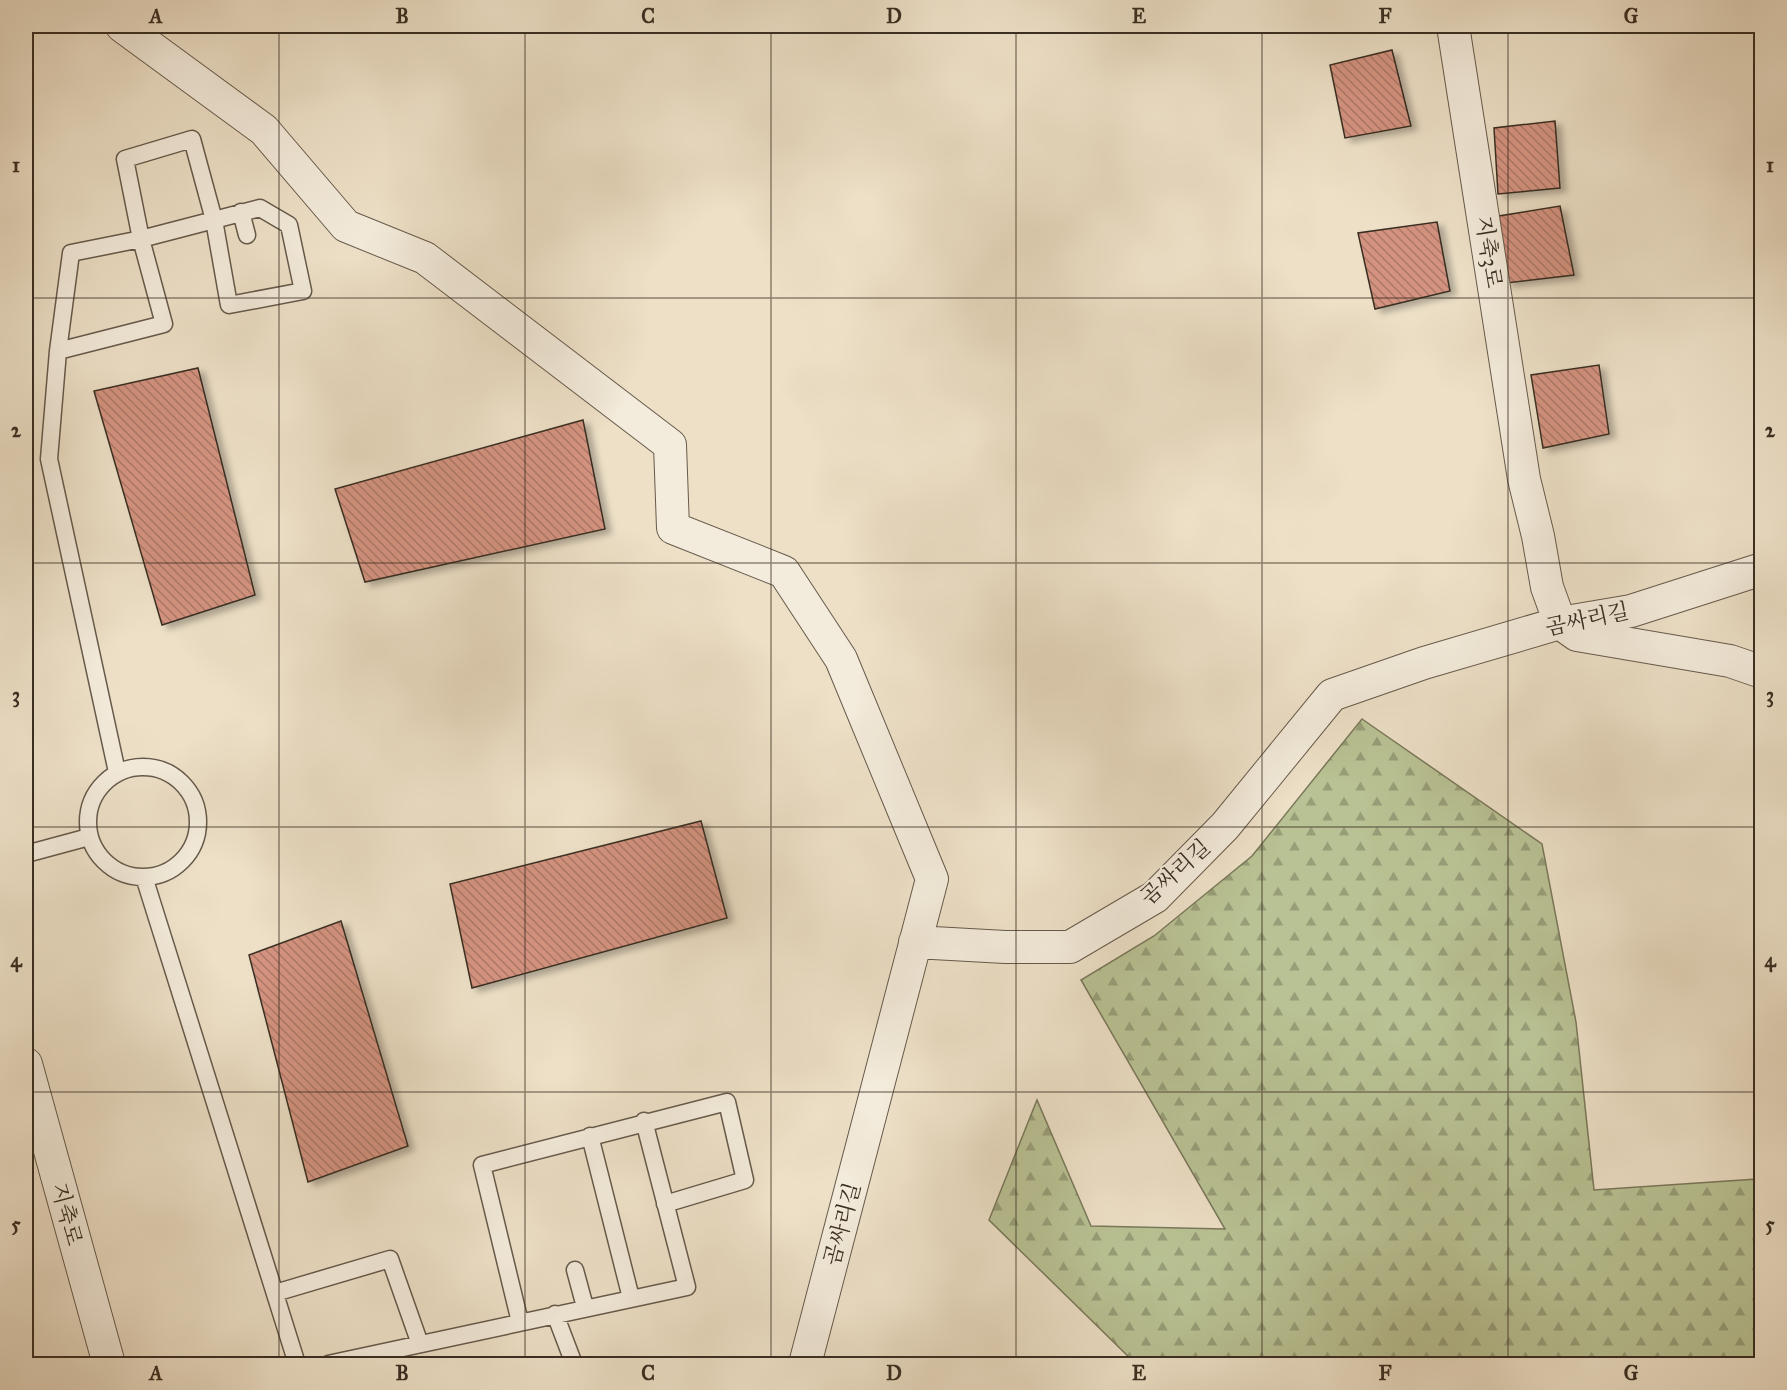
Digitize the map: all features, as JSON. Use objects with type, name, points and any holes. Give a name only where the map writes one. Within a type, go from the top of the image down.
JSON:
[{"type":"street","points":[[122,26],[264,130],[346,226],[425,258],[670,445],[673,528],[784,572],[841,659],[932,879],[915,942]]},
{"type":"street","name":"지축3로","points":[[1453,26],[1524,479],[1538,536],[1547,587],[1560,623]]},
{"type":"street","name":"곰싸리길","points":[[805,1365],[915,942],[1005,947],[1070,947],[1155,897],[1225,826],[1332,695],[1424,663],[1560,623],[1631,611],[1761,569]]},
{"type":"street","points":[[1560,623],[1577,635],[1730,661],[1761,672]]},
{"type":"street","name":"지축로","points":[[26,1064],[109,1365]]},
{"type":"lane","points":[[58,351],[164,324],[141,239],[125,159],[192,140],[214,220],[229,305],[303,291],[289,225],[260,208],[241,213],[214,220],[141,239],[71,253],[58,351],[50,459],[117,772]]},
{"type":"lane","points":[[241,213],[247,235]]},
{"type":"lane","points":[[134,767],[153,767],[170,773],[184,785],[195,801],[199,818],[197,836],[190,853],[177,866],[145,880],[125,875],[109,866],[97,854],[89,837],[88,818],[92,800],[102,784],[117,772],[134,767]]},
{"type":"lane","points":[[26,854],[89,837]]},
{"type":"lane","points":[[145,880],[297,1365]]},
{"type":"lane","points":[[520,1322],[482,1165],[727,1101],[745,1180],[665,1204]]},
{"type":"lane","points":[[328,1365],[585,1307],[687,1287],[644,1121]]},
{"type":"lane","points":[[590,1136],[631,1298]]},
{"type":"lane","points":[[274,1293],[390,1259],[420,1344]]},
{"type":"lane","points":[[575,1270],[585,1307]]},
{"type":"lane","points":[[555,1314],[574,1365]]},
{"type":"green space","points":[[1362,719],[1542,844],[1576,1022],[1594,1190],[1757,1179],[1761,1176],[1761,1364],[1136,1364],[989,1220],[1037,1100],[1091,1226],[1225,1229],[1081,980],[1154,936],[1252,856]]},
{"type":"building","points":[[1392,50],[1411,126],[1345,138],[1330,65]]},
{"type":"building","points":[[1555,121],[1560,188],[1498,194],[1494,128]]},
{"type":"building","points":[[1560,206],[1574,275],[1506,283],[1499,216]]},
{"type":"building","points":[[1437,222],[1450,291],[1375,309],[1358,233]]},
{"type":"building","points":[[1599,365],[1609,434],[1543,448],[1531,375]]},
{"type":"building","points":[[198,368],[255,595],[162,625],[94,391]]},
{"type":"building","points":[[583,420],[605,529],[365,582],[335,489]]},
{"type":"building","points":[[701,821],[727,918],[472,988],[450,884]]},
{"type":"building","points":[[341,921],[408,1146],[308,1182],[249,955]]}]
